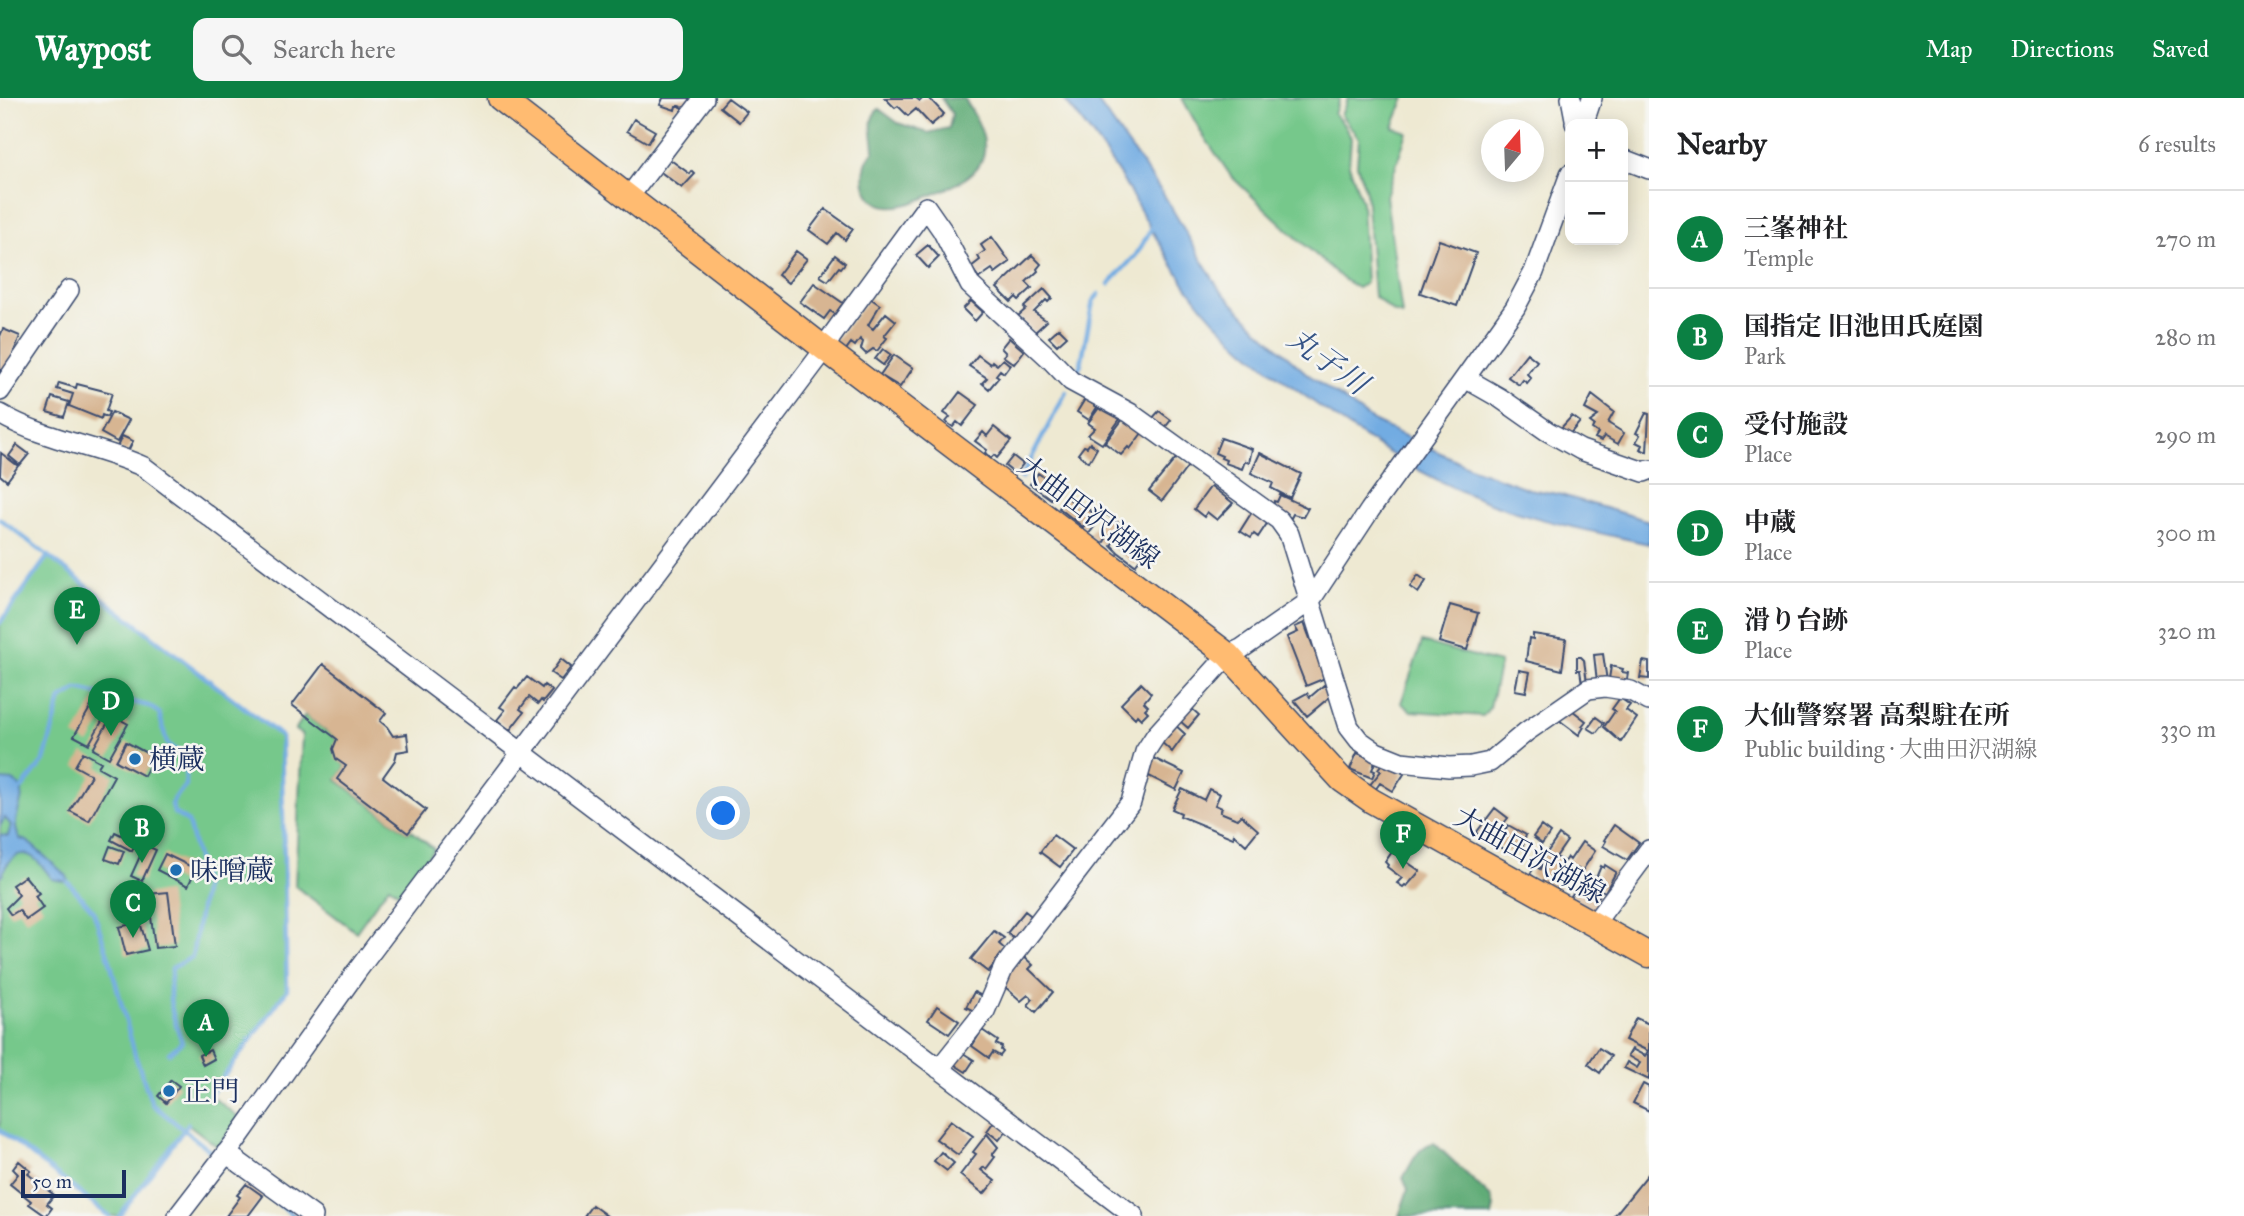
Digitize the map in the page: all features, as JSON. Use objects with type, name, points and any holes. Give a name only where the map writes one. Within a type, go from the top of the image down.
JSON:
[{"type":"main road","name":"大曲田沢湖線","points":[[500,98],[1228,655],[1342,780],[1372,801],[1649,955]]},
{"type":"street","points":[[628,198],[704,98]]},
{"type":"street","points":[[1571,98],[1574,119]]},
{"type":"street","points":[[1581,119],[1586,116],[1592,98]]},
{"type":"street","points":[[1628,161],[1649,169]]},
{"type":"street","points":[[939,1069],[985,1011],[1004,967],[1131,802],[1145,752],[1156,735],[1228,655],[1241,649],[1310,601],[1375,503],[1515,308],[1534,272],[1567,182]]},
{"type":"street","points":[[178,1216],[365,960],[825,349],[926,207],[942,230],[970,285],[1048,356],[1071,381],[1130,413],[1279,520],[1289,534],[1349,727],[1359,740],[1376,752],[1401,762],[1449,767],[1471,766],[1490,762],[1526,732],[1588,689],[1605,687],[1631,691],[1649,701]]},
{"type":"street","points":[[0,391],[69,290]]},
{"type":"street","points":[[1465,378],[1500,398],[1547,432],[1581,450],[1644,472],[1649,470]]},
{"type":"street","points":[[0,414],[51,436],[144,467],[1134,1216]]},
{"type":"street","points":[[1594,924],[1649,850]]},
{"type":"street","points":[[226,1153],[313,1216]]},
{"type":"green space","points":[[941,98],[964,98],[975,116],[984,145],[978,167],[953,186],[917,201],[893,206],[878,203],[867,191],[864,174],[874,151],[872,123],[875,113],[879,109],[898,123],[928,133],[949,128],[952,114]]},
{"type":"green space","points":[[1182,98],[1340,98],[1334,114],[1351,138],[1349,165],[1362,202],[1366,283],[1358,288],[1343,279],[1231,176]]},
{"type":"green space","points":[[1348,98],[1405,98],[1393,127],[1407,132],[1386,196],[1402,315],[1393,312],[1374,296],[1366,192],[1357,165],[1359,138],[1341,115]]},
{"type":"green space","points":[[48,556],[281,736],[287,990],[210,1095],[240,1118],[218,1147],[188,1124],[119,1216],[109,1216],[0,1130],[0,623]]},
{"type":"green space","points":[[1422,642],[1500,663],[1490,707],[1483,716],[1411,711],[1401,703]]},
{"type":"green space","points":[[305,715],[337,739],[336,755],[346,766],[337,780],[408,833],[411,830],[434,849],[399,893],[389,886],[356,932],[295,886],[302,735],[295,730]]},
{"type":"green space","points":[[1434,1143],[1491,1197],[1494,1206],[1492,1216],[1399,1216],[1408,1189],[1403,1178],[1419,1152]]},
{"type":"water","points":[[1063,98],[1095,98],[1164,195],[1219,289],[1305,372],[1373,421],[1472,468],[1529,489],[1558,494],[1649,521],[1649,544],[1529,516],[1466,493],[1373,443],[1276,374],[1230,336],[1203,308],[1181,278],[1113,164]]},
{"type":"water","points":[[0,780],[13,781],[22,788],[16,820],[20,839],[27,841],[67,876],[68,882],[52,879],[34,858],[23,854],[11,860],[0,877],[0,835],[8,836],[11,825],[5,818],[0,826]]},
{"type":"building","points":[[663,98],[693,98],[689,110],[676,106],[675,110],[660,105]]},
{"type":"building","points":[[728,98],[747,112],[739,122],[720,107]]},
{"type":"building","points":[[885,98],[916,98],[920,101],[929,98],[944,114],[931,125],[916,109],[908,116]]},
{"type":"building","points":[[634,119],[655,131],[648,143],[627,131]]},
{"type":"building","points":[[668,158],[690,174],[692,171],[695,174],[682,188],[658,170]]},
{"type":"building","points":[[825,209],[853,229],[845,240],[837,233],[828,244],[809,230]]},
{"type":"building","points":[[992,237],[1010,262],[995,273],[992,269],[979,278],[971,267],[980,260],[978,256],[985,251],[981,245]]},
{"type":"building","points":[[1439,240],[1476,253],[1457,306],[1420,293]]},
{"type":"building","points":[[928,245],[939,257],[928,268],[916,255]]},
{"type":"building","points":[[796,251],[807,259],[788,283],[778,275]]},
{"type":"building","points":[[835,255],[845,263],[828,281],[820,276]]},
{"type":"building","points":[[1032,255],[1041,264],[1038,271],[1026,282],[1032,288],[1019,300],[1016,297],[1011,302],[997,288]]},
{"type":"building","points":[[814,283],[843,303],[835,314],[830,311],[824,319],[800,302]]},
{"type":"building","points":[[1044,289],[1052,298],[1048,302],[1046,300],[1034,312],[1047,321],[1034,333],[1018,316]]},
{"type":"building","points":[[870,298],[880,305],[868,325],[873,329],[886,313],[896,321],[884,336],[887,338],[877,351],[873,349],[866,354],[861,349],[863,342],[860,339],[855,346],[851,343],[845,351],[834,342]]},
{"type":"building","points":[[971,301],[983,312],[975,321],[963,309]]},
{"type":"building","points":[[1059,328],[1067,336],[1057,345],[1049,337]]},
{"type":"building","points":[[3,329],[20,336],[6,372],[0,378],[0,336]]},
{"type":"building","points":[[1009,338],[1024,351],[1014,364],[1003,356],[1006,353],[1001,348]]},
{"type":"building","points":[[883,349],[891,355],[883,365],[875,359]]},
{"type":"building","points":[[1527,353],[1537,361],[1527,374],[1531,378],[1527,383],[1523,380],[1519,385],[1508,377]]},
{"type":"building","points":[[894,355],[913,368],[900,387],[880,375]]},
{"type":"building","points":[[978,355],[990,364],[992,361],[997,365],[1003,359],[1010,365],[1004,373],[1000,370],[996,375],[999,377],[989,389],[982,383],[987,378],[969,366]]},
{"type":"building","points":[[59,383],[76,388],[77,384],[112,393],[106,411],[109,412],[107,417],[102,415],[101,419],[69,406],[73,394],[57,389]]},
{"type":"building","points":[[960,392],[978,405],[962,426],[957,422],[953,427],[946,422],[950,417],[944,413]]},
{"type":"building","points":[[1592,395],[1614,412],[1608,423],[1624,433],[1618,444],[1604,436],[1601,441],[1595,438],[1598,433],[1592,429],[1594,425],[1590,422],[1598,416],[1585,409]]},
{"type":"building","points":[[52,397],[69,402],[64,417],[47,412]]},
{"type":"building","points":[[1085,399],[1097,407],[1089,420],[1077,412]]},
{"type":"building","points":[[1103,407],[1120,419],[1102,444],[1088,435],[1095,428],[1088,423],[1099,408],[1101,410]]},
{"type":"building","points":[[1159,411],[1171,420],[1163,430],[1151,420]]},
{"type":"building","points":[[112,412],[129,420],[117,442],[101,433]]},
{"type":"building","points":[[1646,413],[1649,414],[1647,452],[1640,449],[1642,445],[1636,442],[1640,435],[1636,433]]},
{"type":"building","points":[[1572,416],[1580,422],[1568,436],[1560,429]]},
{"type":"building","points":[[1123,419],[1142,433],[1130,449],[1128,447],[1121,455],[1105,443]]},
{"type":"building","points":[[994,427],[1011,441],[997,458],[994,455],[991,458],[985,453],[987,450],[975,441],[983,432],[987,436]]},
{"type":"building","points":[[122,436],[133,441],[127,453],[117,447]]},
{"type":"building","points":[[1221,438],[1252,449],[1249,463],[1245,461],[1242,469],[1225,463],[1226,460],[1221,458],[1222,456],[1215,453]]},
{"type":"building","points":[[1090,443],[1097,448],[1089,462],[1078,454]]},
{"type":"building","points":[[17,445],[29,454],[20,465],[9,456]]},
{"type":"building","points":[[1,453],[18,466],[7,481],[0,475]]},
{"type":"building","points":[[1260,453],[1301,474],[1290,498],[1271,488],[1273,483],[1251,473]]},
{"type":"building","points":[[1013,456],[1023,464],[1015,474],[1005,466]]},
{"type":"building","points":[[1177,457],[1188,466],[1162,501],[1149,491]]},
{"type":"building","points":[[1038,473],[1059,488],[1051,499],[1030,484]]},
{"type":"building","points":[[1211,486],[1233,503],[1217,520],[1207,512],[1204,517],[1194,509]]},
{"type":"building","points":[[1280,495],[1308,508],[1303,517],[1293,514],[1291,518],[1273,510],[1274,501],[1277,502]]},
{"type":"building","points":[[1067,497],[1076,505],[1079,502],[1094,514],[1083,527],[1059,508]]},
{"type":"building","points":[[1252,512],[1268,522],[1258,537],[1254,534],[1251,538],[1240,531]]},
{"type":"building","points":[[1105,513],[1133,534],[1130,538],[1147,550],[1135,565],[1111,545],[1114,542],[1107,537],[1102,545],[1088,535]]},
{"type":"building","points":[[1418,575],[1426,581],[1418,593],[1410,587]]},
{"type":"building","points":[[1450,605],[1478,613],[1467,650],[1439,642]]},
{"type":"building","points":[[1304,623],[1320,665],[1330,676],[1306,686],[1287,637],[1298,632],[1295,627]]},
{"type":"building","points":[[1533,634],[1566,639],[1562,670],[1526,661],[1529,638],[1533,639]]},
{"type":"building","points":[[1603,654],[1607,681],[1597,682],[1594,655]]},
{"type":"building","points":[[1577,657],[1584,660],[1587,683],[1582,684],[1580,670],[1577,670]]},
{"type":"building","points":[[561,659],[571,667],[561,680],[551,673]]},
{"type":"building","points":[[1643,661],[1649,662],[1649,679],[1640,678]]},
{"type":"building","points":[[323,664],[386,713],[380,721],[393,736],[407,734],[409,750],[397,752],[395,760],[383,777],[426,810],[408,833],[337,779],[346,766],[336,759],[333,749],[337,739],[292,705]]},
{"type":"building","points":[[1611,666],[1628,673],[1626,685],[1609,679]]},
{"type":"building","points":[[1519,670],[1530,672],[1526,692],[1515,690]]},
{"type":"building","points":[[527,677],[542,688],[544,685],[552,691],[538,704],[529,697],[520,709],[524,712],[510,730],[497,720],[505,710],[500,707],[515,687],[517,689]]},
{"type":"building","points":[[1141,683],[1151,693],[1144,702],[1148,706],[1145,709],[1148,712],[1141,719],[1137,715],[1135,718],[1121,704]]},
{"type":"building","points":[[1324,685],[1332,695],[1307,716],[1294,700],[1307,693],[1310,697]]},
{"type":"building","points":[[1620,698],[1630,705],[1626,710],[1637,718],[1621,742],[1604,727]]},
{"type":"building","points":[[94,701],[109,709],[89,744],[74,736]]},
{"type":"building","points":[[1568,707],[1586,721],[1579,735],[1559,720]]},
{"type":"building","points":[[1191,708],[1199,715],[1188,728],[1179,720]]},
{"type":"building","points":[[112,715],[128,724],[109,758],[93,749]]},
{"type":"building","points":[[1596,717],[1604,723],[1596,733],[1588,728]]},
{"type":"building","points":[[1173,723],[1185,734],[1172,752],[1158,739]]},
{"type":"building","name":"横蔵","points":[[126,742],[154,757],[144,776],[116,761]]},
{"type":"building","points":[[83,752],[101,762],[98,767],[114,776],[89,821],[70,811],[91,775],[75,766]]},
{"type":"building","points":[[1357,753],[1376,760],[1372,778],[1350,769]]},
{"type":"building","points":[[1153,758],[1184,773],[1176,790],[1145,774]]},
{"type":"building","points":[[1383,762],[1404,774],[1393,791],[1380,783],[1375,790],[1369,786],[1381,771],[1378,769]]},
{"type":"building","points":[[1182,789],[1204,800],[1209,789],[1220,794],[1215,805],[1222,808],[1220,812],[1237,819],[1241,815],[1258,830],[1246,845],[1234,834],[1233,838],[1180,816],[1181,813],[1172,809]]},
{"type":"building","points":[[1495,808],[1508,818],[1488,843],[1476,833]]},
{"type":"building","points":[[1508,825],[1526,835],[1522,849],[1519,848],[1515,855],[1497,845]]},
{"type":"building","points":[[1614,825],[1639,843],[1627,860],[1603,846]]},
{"type":"building","points":[[1541,826],[1550,833],[1542,844],[1533,837]]},
{"type":"building","points":[[115,832],[136,842],[132,851],[111,840]]},
{"type":"building","points":[[1053,835],[1073,850],[1060,867],[1040,852]]},
{"type":"building","points":[[1559,835],[1567,841],[1556,857],[1564,862],[1567,857],[1570,860],[1582,842],[1595,851],[1582,871],[1576,868],[1555,893],[1530,874],[1535,866],[1540,869],[1540,863]]},
{"type":"building","points":[[145,845],[156,850],[142,881],[131,876]]},
{"type":"building","points":[[110,846],[124,851],[119,864],[105,859]]},
{"type":"building","points":[[1392,852],[1420,871],[1407,886],[1403,887],[1397,883],[1402,878],[1387,867],[1385,862]]},
{"type":"building","name":"味噌蔵","points":[[165,854],[196,869],[188,886],[157,870]]},
{"type":"building","points":[[1605,865],[1616,872],[1605,892],[1589,883],[1593,876],[1596,878],[1601,866],[1604,868]]},
{"type":"building","points":[[25,876],[39,893],[35,896],[43,908],[26,920],[19,910],[11,915],[6,908],[19,895],[12,885]]},
{"type":"building","points":[[1579,884],[1586,888],[1588,885],[1601,893],[1591,913],[1569,899]]},
{"type":"building","points":[[168,892],[175,946],[155,948],[148,894]]},
{"type":"building","points":[[1025,911],[1035,919],[1017,941],[1007,933]]},
{"type":"building","points":[[140,922],[148,950],[126,955],[119,927]]},
{"type":"building","points":[[994,931],[1004,938],[999,944],[1006,950],[988,972],[971,959]]},
{"type":"building","points":[[1023,956],[1033,965],[1029,969],[1053,992],[1036,1012],[1028,1005],[1033,999],[1028,995],[1021,1001],[1004,986],[1008,981],[1007,974]]},
{"type":"building","points":[[974,992],[982,996],[974,1011],[966,1007]]},
{"type":"building","points":[[937,1006],[959,1021],[949,1034],[928,1020]]},
{"type":"building","points":[[1636,1018],[1649,1024],[1649,1080],[1624,1068],[1627,1062],[1637,1068],[1640,1063],[1628,1056],[1632,1049],[1645,1056],[1648,1051],[1625,1040]]},
{"type":"building","points":[[982,1030],[998,1041],[996,1044],[1002,1047],[1003,1052],[1000,1056],[993,1052],[989,1058],[972,1046]]},
{"type":"building","points":[[1599,1048],[1611,1056],[1600,1073],[1588,1064]]},
{"type":"building","points":[[210,1050],[214,1059],[203,1065],[199,1055]]},
{"type":"building","points":[[963,1053],[974,1060],[966,1072],[955,1065]]},
{"type":"building","name":"正門","points":[[171,1080],[179,1086],[166,1103],[158,1096]]},
{"type":"building","points":[[1643,1084],[1649,1087],[1649,1111],[1633,1103]]},
{"type":"building","points":[[951,1120],[973,1136],[958,1155],[936,1139]]},
{"type":"building","points":[[995,1120],[1007,1130],[999,1140],[987,1131]]},
{"type":"building","points":[[987,1134],[998,1147],[992,1155],[995,1157],[986,1169],[984,1167],[981,1170],[995,1181],[984,1194],[960,1175]]},
{"type":"building","points":[[941,1152],[954,1163],[947,1171],[934,1161]]},
{"type":"building","points":[[19,1161],[31,1171],[28,1174],[54,1195],[47,1204],[52,1208],[46,1216],[29,1204],[31,1201],[10,1184],[18,1174],[13,1169]]},
{"type":"building","points":[[1649,1173],[1649,1216],[1614,1216]]},
{"type":"building","points":[[246,1184],[263,1196],[248,1216],[226,1216],[240,1197],[237,1195]]},
{"type":"building","points":[[592,1205],[607,1216],[584,1216]]},
{"type":"waterway","points":[[1109,284],[1136,255],[1153,226]]},
{"type":"waterway","points":[[1077,372],[1081,364],[1093,301],[1099,294]]},
{"type":"waterway","points":[[1021,478],[1066,392]]},
{"type":"waterway","points":[[0,519],[281,736],[287,990],[210,1095]]},
{"type":"waterway","points":[[0,623],[48,556]]},
{"type":"waterway","points":[[22,788],[44,761],[61,699],[78,689],[149,706],[159,713],[167,743],[180,753],[185,761],[186,786],[172,804],[174,813],[188,822],[204,886],[192,957],[172,968],[171,1006],[182,1042],[169,1053]]},
{"type":"waterway","points":[[68,882],[93,910],[152,1104],[209,1150]]},
{"type":"waterway","points":[[119,1216],[188,1124]]},
{"type":"waterway","points":[[0,1130],[109,1216]]},
{"type":"waterway","points":[[253,1184],[294,1216]]},
{"type":"place","name":"滑り台跡","points":[[77,645]]},
{"type":"place","name":"中蔵","points":[[111,736]]},
{"type":"place","name":"横蔵","points":[[135,759]]},
{"type":"place","name":"国指定 旧池田氏庭園","points":[[142,863]]},
{"type":"place","name":"大仙警察署 高梨駐在所","points":[[1403,869]]},
{"type":"place","name":"味噌蔵","points":[[176,870]]},
{"type":"place","name":"受付施設","points":[[133,938]]},
{"type":"place","name":"三峯神社","points":[[206,1057]]},
{"type":"place","name":"正門","points":[[169,1091]]},
{"type":"water label","name":"丸子川","points":[[1328,361]]}]
